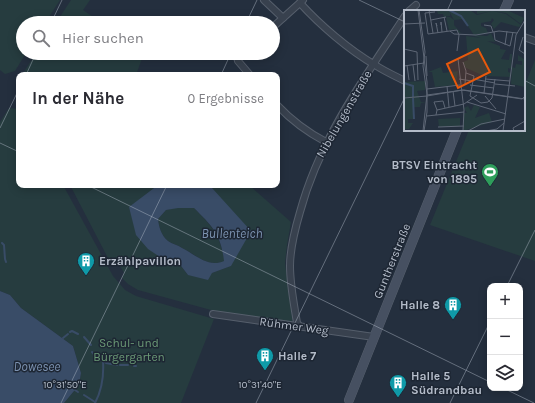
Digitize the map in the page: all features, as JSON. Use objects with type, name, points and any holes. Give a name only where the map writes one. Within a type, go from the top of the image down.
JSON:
[{"type":"street","points":[[264,0],[283,18]]},
{"type":"street","points":[[504,10],[509,0]]},
{"type":"street","points":[[280,21],[301,2],[318,21],[336,36],[373,64],[404,80]]},
{"type":"street","points":[[410,10],[416,6]]},
{"type":"street","name":"Nibelungenstraße","points":[[300,327],[297,323],[290,267],[292,244],[309,181],[326,142],[339,118],[404,18]]},
{"type":"street","points":[[525,37],[535,41]]},
{"type":"street","points":[[238,60],[247,72]]},
{"type":"street","points":[[280,108],[301,127],[326,142]]},
{"type":"street","name":"Guntherstraße","points":[[349,400],[457,131]]},
{"type":"street","name":"Rühmer Weg","points":[[213,314],[374,337]]},
{"type":"green space","points":[[0,0],[60,0],[50,16],[16,16],[16,60],[22,60],[15,71],[5,74],[0,70]]},
{"type":"green space","points":[[71,0],[90,0],[83,10],[92,16],[61,16]]},
{"type":"green space","points":[[32,60],[141,60],[137,72],[24,72]]},
{"type":"green space","name":"BTSV Eintracht von 1895","points":[[535,60],[535,261],[430,225],[469,131],[525,131],[525,85]]},
{"type":"green space","name":"Schul- und Bürgergarten","points":[[9,108],[16,109],[16,188],[65,188],[113,276],[125,290],[136,296],[214,319],[181,403],[64,403],[79,385],[81,373],[73,346],[21,308],[10,295],[0,291],[0,122]]},
{"type":"green space","points":[[72,188],[154,188],[130,207],[163,259],[178,262],[188,275],[212,273],[231,266],[212,188],[252,188],[291,222],[285,263],[293,325],[211,310],[138,290],[122,278],[124,273],[120,267],[116,263],[109,260]]},
{"type":"green space","points":[[178,207],[194,208],[206,220],[218,237],[225,261],[219,263],[207,262],[166,239],[161,231],[158,219],[166,210]]},
{"type":"water","name":"Bullenteich","points":[[154,188],[212,188],[251,231],[231,266],[212,273],[208,280],[188,275],[178,262],[163,259],[148,249],[136,235],[129,207]],"holes":[[[194,208],[206,220],[218,237],[221,244],[224,261],[218,263],[207,262],[170,242],[162,234],[158,219],[166,210]]]},
{"type":"water","name":"Dowesee","points":[[0,291],[10,295],[21,308],[73,346],[81,373],[79,385],[64,403],[0,403]]},
{"type":"waterway","points":[[2,243],[4,245],[6,262]]},
{"type":"waterway","points":[[70,332],[72,331],[78,334]]},
{"type":"waterway","points":[[63,338],[68,334]]},
{"type":"waterway","points":[[84,337],[91,345]]},
{"type":"waterway","points":[[92,352],[98,359]]},
{"type":"waterway","points":[[99,359],[106,363],[117,365]]},
{"type":"waterway","points":[[95,403],[102,383],[103,361]]},
{"type":"waterway","points":[[120,365],[128,365]]},
{"type":"waterway","points":[[84,395],[95,402]]},
{"type":"place","name":"BTSV Eintracht von 1895","points":[[490,187]]},
{"type":"place","name":"Erzählpavillon","points":[[86,276]]},
{"type":"place","name":"Halle 8","points":[[453,320]]},
{"type":"place","name":"Halle 7","points":[[265,371]]},
{"type":"place","name":"Halle 5 Südrandbau","points":[[398,398]]}]
